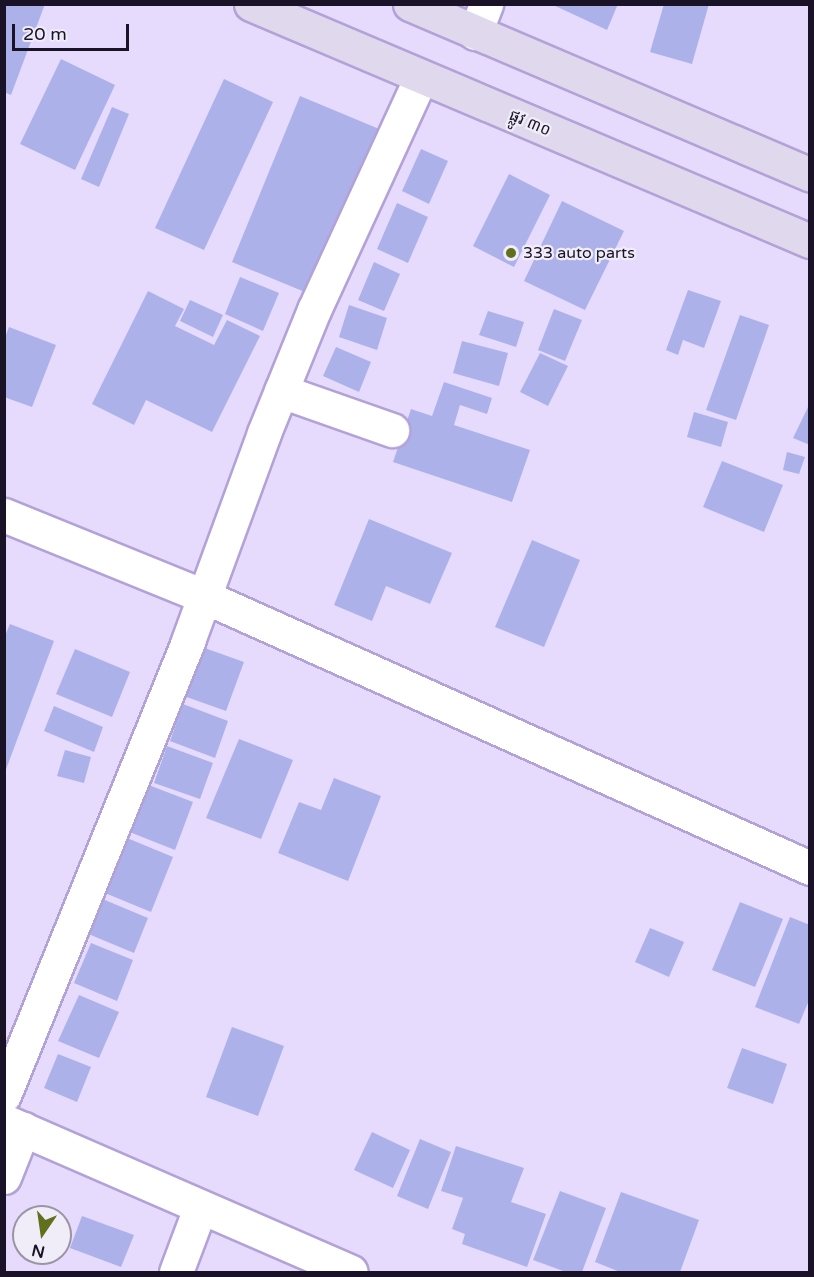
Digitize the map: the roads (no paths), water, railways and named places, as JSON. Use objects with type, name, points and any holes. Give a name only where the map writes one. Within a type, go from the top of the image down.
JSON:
[{"type":"street","name":"ផ្លូវ ៣០","points":[[251,4],[810,241]]},
{"type":"street","points":[[410,4],[480,19],[810,175]]},
{"type":"street","points":[[4,1095],[188,641],[281,391],[314,310],[422,78]]},
{"type":"street","points":[[281,391],[392,430]]},
{"type":"street","points":[[4,514],[203,596],[810,868]]},
{"type":"street","points":[[4,1177],[14,1125],[351,1272]]},
{"type":"street","points":[[176,1272],[200,1208]]},
{"type":"place","name":"333 auto parts","points":[[511,253]]}]
